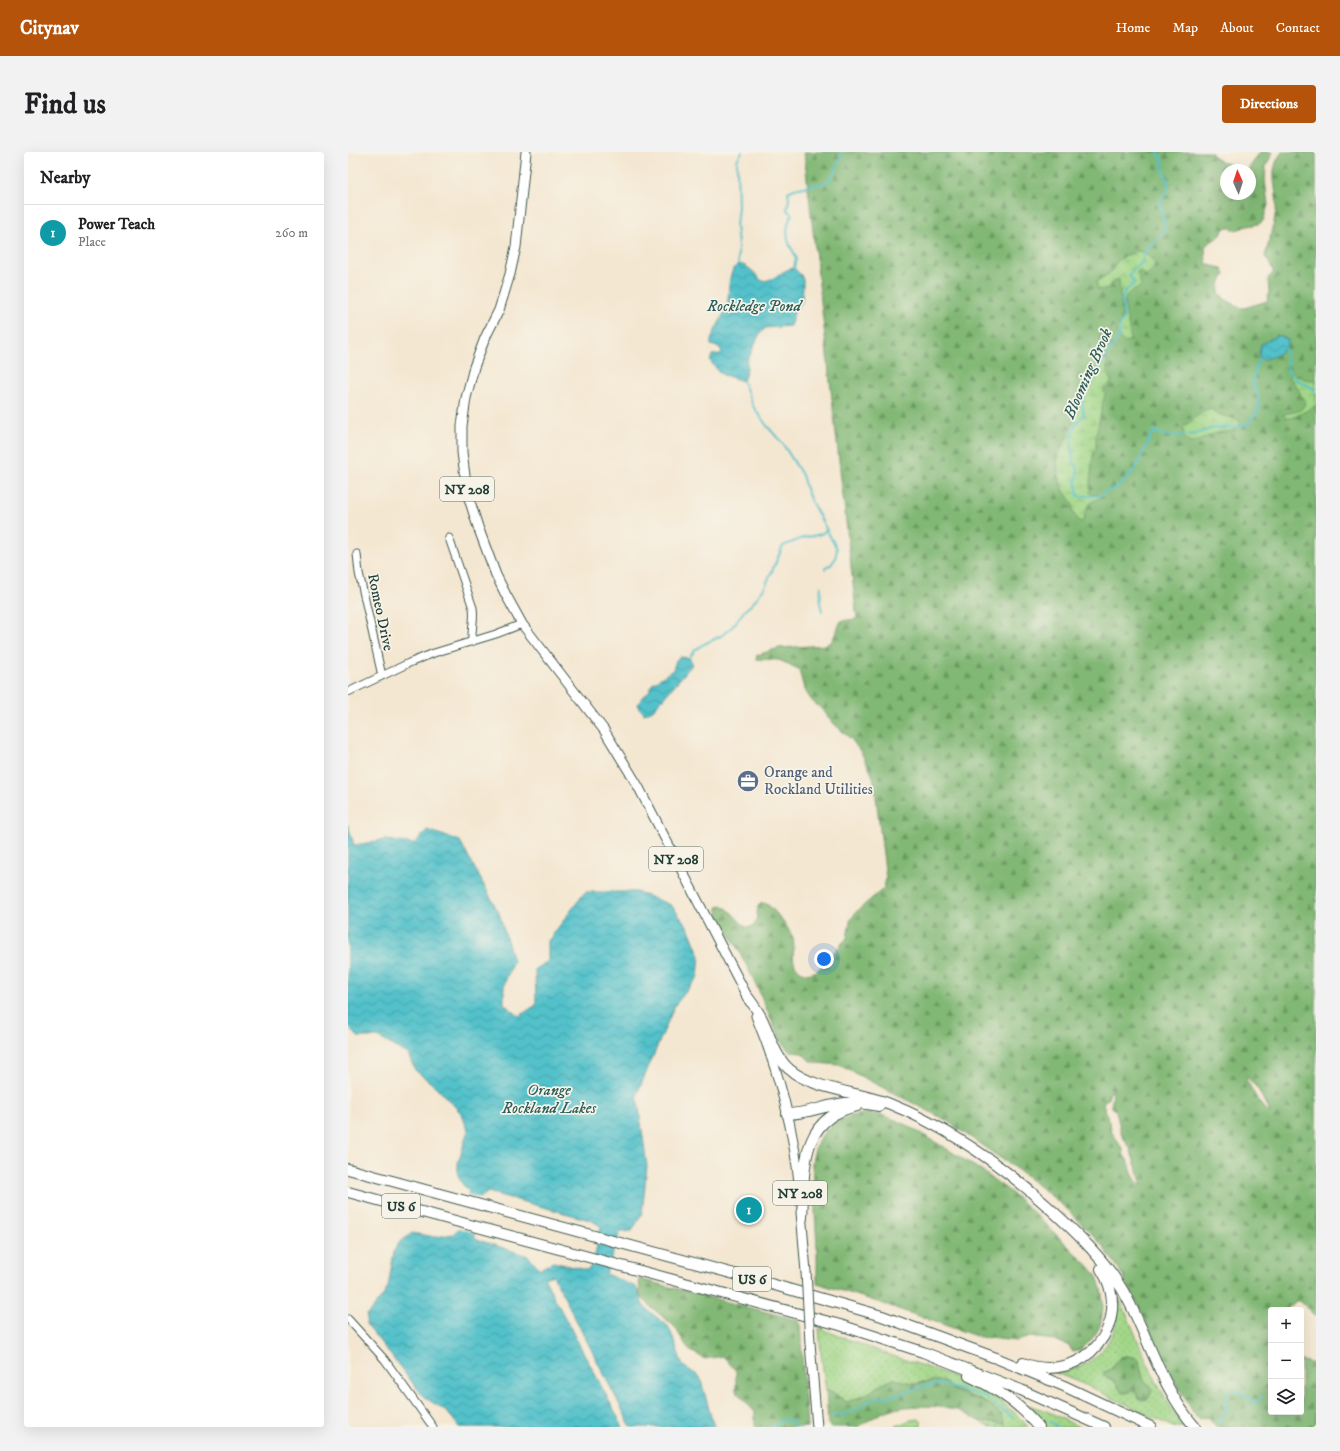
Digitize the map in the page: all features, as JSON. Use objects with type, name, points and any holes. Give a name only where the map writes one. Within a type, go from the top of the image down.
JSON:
[{"type":"highway","points":[[747,996],[763,1020],[778,1055],[790,1070],[801,1077],[814,1082],[888,1103],[917,1116],[978,1152],[1002,1169],[1031,1192],[1076,1234],[1104,1264],[1123,1290],[1165,1383],[1176,1402],[1195,1427]]},
{"type":"highway","points":[[787,1114],[797,1109],[847,1097],[868,1097]]},
{"type":"highway","points":[[787,1114],[796,1114],[845,1103],[863,1103],[895,1111],[930,1129],[970,1153],[1007,1179],[1042,1208],[1080,1245],[1101,1270],[1110,1287],[1112,1313],[1106,1334],[1091,1352],[1073,1363],[1059,1367],[1039,1368],[993,1351],[951,1340]]},
{"type":"highway","points":[[802,1218],[805,1162],[808,1148],[814,1136],[826,1121],[844,1111],[856,1107],[875,1105]]},
{"type":"highway","name":"US 6","points":[[349,1169],[841,1304],[951,1340],[1042,1377],[1151,1427]]},
{"type":"highway","name":"US 6","points":[[348,1192],[816,1318],[923,1352],[1021,1390],[1104,1427]]},
{"type":"highway","points":[[923,1352],[941,1364],[979,1381],[1002,1394],[1023,1410],[1039,1427]]},
{"type":"main road","name":"NY 208","points":[[526,152],[516,247],[510,274],[499,310],[485,338],[474,367],[466,398],[462,426],[462,452],[465,480],[478,527],[496,575],[522,624],[599,724],[638,786],[747,996],[766,1044],[787,1114],[797,1163],[817,1427]]},
{"type":"street","points":[[449,538],[473,608],[472,642]]},
{"type":"street","name":"Romeo Drive","points":[[357,554],[363,593],[382,676]]},
{"type":"street","points":[[348,692],[434,653],[472,642],[522,624]]},
{"type":"street","points":[[348,1319],[385,1360],[433,1427]]},
{"type":"green space","points":[[804,152],[1211,152],[1215,158],[1228,164],[1220,164],[1220,200],[1256,200],[1256,164],[1252,164],[1260,152],[1273,152],[1266,166],[1265,180],[1268,205],[1263,221],[1259,224],[1236,230],[1224,228],[1221,235],[1205,246],[1206,263],[1222,268],[1225,274],[1219,285],[1219,293],[1226,300],[1237,307],[1244,308],[1267,301],[1269,292],[1268,278],[1273,273],[1273,270],[1265,256],[1273,228],[1276,210],[1274,174],[1277,160],[1282,152],[1316,152],[1316,1317],[1300,1301],[1296,1301],[1289,1307],[1268,1307],[1268,1415],[1304,1415],[1304,1361],[1316,1365],[1316,1427],[1217,1427],[1207,1417],[1200,1419],[1196,1417],[1166,1366],[1139,1306],[1117,1266],[1101,1244],[1067,1209],[1025,1175],[944,1119],[839,1065],[817,1063],[809,1060],[802,1053],[790,1052],[780,1039],[749,971],[721,921],[718,906],[722,905],[730,911],[745,927],[751,927],[756,923],[758,906],[765,903],[771,907],[792,935],[795,965],[802,972],[810,973],[817,971],[847,938],[850,921],[856,912],[884,888],[886,878],[874,781],[862,754],[852,740],[831,721],[824,711],[812,701],[804,689],[799,669],[779,660],[756,659],[757,655],[779,648],[826,645],[832,641],[841,621],[857,619]],"holes":[[[1247,1077],[1258,1089],[1270,1113],[1256,1098],[1246,1079]],[[1112,1085],[1113,1093],[1111,1106],[1116,1111],[1122,1136],[1130,1148],[1142,1185],[1138,1184],[1132,1173],[1129,1162],[1124,1156],[1123,1150],[1111,1131],[1110,1122],[1103,1104],[1104,1101],[1108,1099]]]},
{"type":"green space","points":[[1135,251],[1151,257],[1155,265],[1151,272],[1145,275],[1140,271],[1137,272],[1141,285],[1139,288],[1130,292],[1126,297],[1124,302],[1131,340],[1124,342],[1117,335],[1117,329],[1122,316],[1119,279],[1115,280],[1107,288],[1102,290],[1098,289],[1096,282],[1110,273],[1118,260]]},
{"type":"green space","points":[[1107,359],[1107,371],[1112,381],[1103,391],[1105,394],[1096,435],[1096,448],[1093,454],[1090,485],[1090,493],[1092,495],[1097,494],[1102,497],[1088,505],[1084,520],[1080,522],[1074,514],[1072,503],[1061,486],[1057,462],[1063,443],[1068,437],[1080,399],[1096,375],[1102,360]]},
{"type":"green space","points":[[1292,373],[1304,379],[1316,381],[1316,406],[1292,418],[1285,418],[1282,415],[1300,410],[1305,401],[1289,376]]},
{"type":"green space","points":[[1210,409],[1219,414],[1241,421],[1234,430],[1217,433],[1190,443],[1184,437],[1183,427],[1205,410]]},
{"type":"green space","points":[[871,1113],[888,1117],[910,1127],[988,1176],[1020,1200],[1088,1265],[1097,1277],[1101,1289],[1103,1309],[1099,1328],[1088,1343],[1081,1349],[1073,1352],[1069,1346],[1055,1340],[1030,1337],[1017,1341],[979,1337],[878,1302],[817,1283],[817,1248],[812,1163],[814,1151],[818,1141],[831,1126],[849,1117]]},
{"type":"green space","points":[[639,1279],[797,1320],[800,1325],[807,1427],[755,1427],[755,1412],[736,1391],[736,1371],[723,1356],[705,1359],[689,1350],[674,1326],[640,1296]]},
{"type":"green space","points":[[1119,1298],[1156,1381],[1174,1412],[1185,1427],[1173,1427],[1088,1386],[1056,1373],[1083,1365],[1094,1358],[1103,1349],[1110,1338],[1118,1313]],"holes":[[[1127,1356],[1138,1358],[1144,1383],[1150,1385],[1138,1395],[1135,1391],[1122,1393],[1114,1380],[1107,1378],[1103,1373],[1111,1369],[1120,1357]]]},
{"type":"green space","points":[[819,1328],[870,1348],[964,1381],[999,1401],[1015,1413],[1028,1427],[990,1427],[978,1420],[1005,1424],[994,1408],[981,1400],[952,1389],[944,1381],[922,1382],[916,1384],[894,1379],[871,1392],[852,1401],[846,1402],[829,1390],[826,1390]]},
{"type":"green space","points":[[1127,1356],[1138,1358],[1144,1383],[1150,1385],[1152,1389],[1149,1398],[1145,1400],[1140,1399],[1135,1391],[1122,1393],[1114,1380],[1104,1376],[1103,1373],[1111,1369],[1120,1357]]},
{"type":"green space","points":[[894,1379],[916,1384],[930,1381],[944,1381],[953,1390],[991,1406],[1002,1417],[1005,1424],[978,1420],[960,1411],[943,1407],[920,1406],[893,1409],[881,1413],[858,1427],[830,1427],[828,1423],[826,1390],[831,1391],[846,1402],[859,1398]]},
{"type":"green space","points":[[1028,1405],[1049,1412],[1079,1427],[1048,1427]]},
{"type":"green space","points":[[919,1419],[921,1421],[921,1427],[893,1427],[911,1420]]},
{"type":"water","name":"Rockledge Pond","points":[[739,264],[749,268],[762,281],[772,279],[789,269],[794,268],[801,275],[803,280],[802,302],[795,310],[790,326],[766,328],[760,333],[747,362],[747,368],[743,381],[721,374],[710,361],[712,355],[720,354],[722,352],[720,348],[711,345],[711,340],[727,305],[730,277],[735,267]]},
{"type":"water","points":[[1276,336],[1281,336],[1288,340],[1285,347],[1273,357],[1260,359],[1259,353],[1261,344]]},
{"type":"water","points":[[680,657],[689,658],[692,662],[691,666],[653,710],[644,714],[638,705],[642,697],[648,693],[653,683],[673,670],[676,660]]},
{"type":"water","name":"Orange Rockland Lakes","points":[[348,825],[354,845],[385,840],[414,844],[427,830],[460,841],[499,913],[513,961],[504,985],[504,1004],[519,1016],[536,1005],[535,969],[548,961],[548,941],[585,892],[637,892],[671,905],[688,927],[700,956],[698,977],[675,1005],[637,1094],[647,1166],[642,1214],[632,1231],[620,1232],[606,1274],[636,1287],[644,1307],[668,1326],[683,1366],[700,1377],[714,1427],[631,1427],[553,1275],[544,1278],[623,1427],[459,1427],[448,1413],[423,1396],[366,1324],[367,1315],[383,1296],[388,1287],[394,1251],[398,1244],[412,1233],[435,1237],[453,1234],[459,1229],[469,1191],[463,1185],[458,1176],[458,1163],[468,1130],[461,1113],[435,1086],[415,1070],[408,1054],[378,1037],[358,1037],[348,1027]],"holes":[[[488,1192],[590,1220],[601,1226],[593,1265],[587,1270],[553,1262],[540,1269],[528,1256],[475,1239],[475,1224],[479,1205],[482,1196]]]},
{"type":"pier","points":[[466,1194],[484,1199],[476,1233],[458,1228]]},
{"type":"waterway","name":"Blooming Brook","points":[[739,264],[736,226],[738,207],[737,160],[742,152]]},
{"type":"waterway","name":"Blooming Brook","points":[[794,268],[796,258],[790,246],[787,234],[792,215],[787,210],[789,199],[788,192],[794,189],[828,182],[837,168],[842,152]]},
{"type":"waterway","name":"Blooming Brook","points":[[1158,152],[1164,164],[1162,167],[1168,185],[1167,192],[1160,203],[1166,231],[1147,248],[1141,264],[1129,275],[1134,282],[1133,285],[1125,291],[1122,299],[1124,317],[1120,326],[1119,337],[1102,363],[1100,370],[1082,402],[1084,415],[1076,423],[1071,439],[1073,461],[1078,469],[1076,482],[1078,496],[1099,496],[1119,486],[1135,469],[1154,431],[1163,435],[1176,436],[1196,434],[1213,428],[1239,427],[1247,424],[1259,410],[1258,398],[1253,382],[1257,364],[1260,359]]},
{"type":"waterway","name":"Blooming Brook","points":[[1285,348],[1288,370],[1291,375],[1316,390]]},
{"type":"waterway","points":[[743,381],[753,406],[767,426],[783,444],[802,475],[811,501],[837,549],[835,559],[831,565],[827,566],[825,569]]},
{"type":"waterway","points":[[689,658],[695,650],[721,636],[732,627],[745,610],[752,604],[765,587],[783,546],[803,538],[821,534],[827,530]]},
{"type":"waterway","points":[[821,586],[820,603],[822,611]]},
{"type":"waterway","points":[[832,1416],[849,1413],[875,1398],[888,1397],[929,1385],[940,1384],[983,1396],[1012,1417]]},
{"type":"waterway","points":[[1215,1423],[1221,1419],[1227,1410],[1225,1399],[1229,1390],[1236,1390],[1255,1403],[1258,1402],[1262,1396]]},
{"type":"waterway","points":[[772,1427],[785,1419],[791,1421],[796,1427]]},
{"type":"waterway","points":[[1051,1422],[1058,1427]]},
{"type":"place","name":"Orange and Rockland Utilities","points":[[748,781]]},
{"type":"place","name":"Power Teach","points":[[749,1210]]}]
